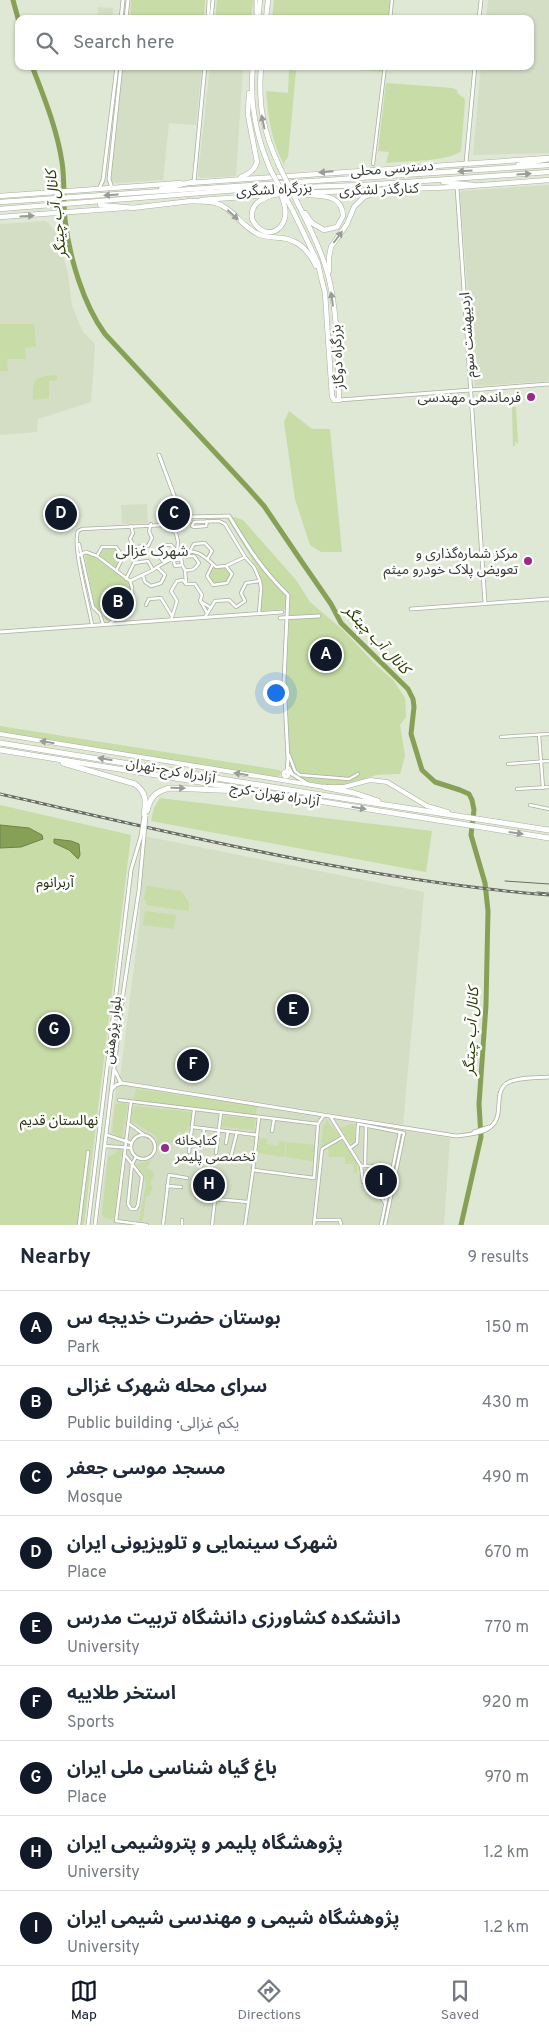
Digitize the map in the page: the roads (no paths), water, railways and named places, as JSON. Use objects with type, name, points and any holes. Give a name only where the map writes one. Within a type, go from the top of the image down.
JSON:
[{"type":"highway","name":"آزادراه کرج-تهران","points":[[0,743],[549,830]]},
{"type":"highway","name":"آزادراه تهران-کرج","points":[[0,750],[549,838]]},
{"type":"highway","points":[[46,758],[134,784],[141,789],[146,798],[145,816]]},
{"type":"highway","points":[[324,787],[354,793],[393,806]]},
{"type":"highway","points":[[145,816],[154,795],[164,789],[252,790]]},
{"type":"main road","points":[[258,15],[260,0]]},
{"type":"main road","points":[[266,15],[268,0]]},
{"type":"main road","points":[[0,196],[235,179],[250,173],[255,169],[257,162],[248,115],[253,70]]},
{"type":"main road","name":"بزرگراه دوگاز","points":[[251,86],[256,132],[270,171],[293,211],[318,263],[324,293],[332,396],[334,400],[339,400],[334,312],[330,283],[317,244],[268,141],[262,118],[261,70]]},
{"type":"main road","points":[[495,169],[549,158]]},
{"type":"main road","name":"دسترسی محلی","points":[[235,179],[466,162],[549,158]]},
{"type":"main road","name":"بزرگراه لشگری","points":[[0,202],[549,165]]},
{"type":"main road","name":"بزرگراه لشگری","points":[[0,209],[74,205],[250,189],[421,181],[549,172]]},
{"type":"main road","points":[[273,195],[258,202],[254,207],[252,219],[264,232],[274,231],[284,224],[286,217],[284,203],[276,180]]},
{"type":"main road","name":"کنارگذر لشگری","points":[[0,217],[134,208],[189,201],[297,193],[549,180]]},
{"type":"main road","points":[[421,181],[474,184]]},
{"type":"main road","points":[[143,192],[193,182]]},
{"type":"main road","points":[[330,283],[329,257],[331,247],[347,224],[354,206],[364,197],[386,189]]},
{"type":"main road","points":[[297,193],[307,196],[333,198],[342,206],[342,222],[330,230],[317,228],[297,202]]},
{"type":"main road","points":[[189,201],[215,203],[225,208],[255,233],[264,237],[284,238],[300,244],[312,258],[321,278]]},
{"type":"main road","points":[[74,205],[134,208]]},
{"type":"main road","points":[[0,734],[286,774],[290,781],[324,787],[344,787],[370,780],[387,782],[427,806],[464,817]]},
{"type":"street","points":[[121,15],[123,0]]},
{"type":"street","points":[[126,15],[128,0]]},
{"type":"street","points":[[209,15],[211,0]]},
{"type":"street","points":[[256,0],[257,15]]},
{"type":"street","points":[[390,15],[392,0]]},
{"type":"street","points":[[479,15],[481,0]]},
{"type":"street","points":[[112,188],[109,179],[117,70]]},
{"type":"street","points":[[99,189],[103,180],[120,70]]},
{"type":"street","points":[[193,182],[205,70]]},
{"type":"street","points":[[373,164],[385,70]]},
{"type":"street","points":[[466,162],[475,70]]},
{"type":"street","name":"اردیبهشت سوم","points":[[457,186],[485,604]]},
{"type":"street","points":[[339,400],[549,384]]},
{"type":"street","points":[[159,455],[180,514],[187,517],[229,516],[257,562],[268,576],[288,595],[284,680],[288,752],[286,774],[292,774],[309,784]]},
{"type":"street","points":[[207,521],[206,526],[192,526],[194,522],[207,521],[219,521],[225,524],[245,557],[254,567],[261,589],[259,613]]},
{"type":"street","points":[[131,526],[133,533],[130,539],[134,547],[141,547],[148,546],[152,538],[149,531],[151,524]]},
{"type":"street","points":[[92,625],[89,597],[77,536],[78,531],[82,529],[165,524],[178,537],[177,552],[174,554],[175,566],[182,566]]},
{"type":"street","points":[[80,554],[89,552],[97,556],[130,581],[154,570],[164,562],[174,558],[177,560],[194,544],[205,543],[212,551],[208,558]]},
{"type":"street","points":[[164,562],[159,556],[164,545],[172,545],[177,552],[181,553],[186,584]]},
{"type":"street","points":[[97,556],[102,547],[116,547],[123,557],[116,571]]},
{"type":"street","points":[[177,552],[188,551],[208,558],[216,566],[226,566],[245,557]]},
{"type":"street","points":[[182,557],[194,556],[199,563],[195,569],[191,571],[185,570]]},
{"type":"street","points":[[126,579],[134,562],[148,561],[154,570]]},
{"type":"street","points":[[213,563],[207,576],[213,585],[227,583],[232,574],[226,566]]},
{"type":"street","points":[[143,576],[145,582],[151,586],[161,583],[165,576],[157,567]]},
{"type":"street","points":[[172,618],[177,601],[171,591],[177,581],[183,580],[186,584],[195,584],[202,595],[200,601],[206,615]]},
{"type":"street","points":[[110,623],[122,614],[132,601],[134,596],[130,581]]},
{"type":"street","points":[[206,615],[215,600],[229,600],[236,607],[245,601],[241,593],[246,583],[260,581]]},
{"type":"street","points":[[89,597],[94,610],[98,612],[103,624]]},
{"type":"street","points":[[146,605],[149,599],[161,598],[172,618]]},
{"type":"street","points":[[411,609],[549,599]]},
{"type":"street","points":[[167,607],[177,601]]},
{"type":"street","points":[[200,601],[211,608]]},
{"type":"street","points":[[91,616],[98,612]]},
{"type":"street","points":[[0,632],[206,615],[282,612]]},
{"type":"street","points":[[280,618],[319,616]]},
{"type":"street","points":[[501,737],[549,734]]},
{"type":"street","points":[[539,735],[543,788]]},
{"type":"street","points":[[288,752],[295,771],[300,775],[349,779],[358,774]]},
{"type":"street","points":[[508,764],[549,761]]},
{"type":"street","points":[[517,789],[549,788]]},
{"type":"street","points":[[530,806],[549,809]]},
{"type":"street","points":[[142,836],[145,816]]},
{"type":"street","name":"بلوار پژوهش","points":[[88,1225],[130,870],[142,836]]},
{"type":"street","name":"بلوار پژوهش","points":[[96,1225],[130,939],[139,890],[142,836]]},
{"type":"street","points":[[130,870],[136,866],[141,871]]},
{"type":"street","points":[[129,888],[133,892],[139,890]]},
{"type":"street","points":[[115,1069],[122,1083]]},
{"type":"street","points":[[112,1089],[122,1083],[456,1136],[487,1128],[498,1116],[500,1097],[506,1084],[513,1081],[549,1077]]},
{"type":"street","points":[[120,1100],[318,1124]]},
{"type":"street","points":[[131,1102],[116,1223],[147,1225]]},
{"type":"street","points":[[189,1152],[194,1110]]},
{"type":"street","points":[[216,1154],[221,1113]]},
{"type":"street","points":[[253,1170],[314,1178],[318,1124],[324,1115]]},
{"type":"street","points":[[330,1116],[363,1166]]},
{"type":"street","points":[[245,1225],[259,1117]]},
{"type":"street","points":[[272,1132],[274,1119]]},
{"type":"street","points":[[128,1123],[154,1141],[155,1149],[148,1158],[136,1157]]},
{"type":"street","points":[[350,1148],[357,1143],[358,1124],[404,1133],[383,1225]]},
{"type":"street","points":[[366,1126],[362,1182],[372,1183]]},
{"type":"street","points":[[192,1127],[257,1134]]},
{"type":"street","points":[[203,1140],[204,1128]]},
{"type":"street","points":[[226,1143],[228,1131]]},
{"type":"street","points":[[231,1156],[237,1132]]},
{"type":"street","points":[[383,1225],[400,1132]]},
{"type":"street","points":[[107,1135],[132,1143]]},
{"type":"street","points":[[136,1157],[131,1148],[132,1143],[136,1137],[144,1135]]},
{"type":"street","points":[[314,1225],[322,1149],[343,1137]]},
{"type":"street","points":[[105,1146],[131,1148]]},
{"type":"street","points":[[79,1225],[88,1152]]},
{"type":"street","points":[[124,1154],[132,1164],[142,1176],[138,1205],[136,1209],[131,1209],[128,1204],[132,1164],[136,1157]]},
{"type":"street","points":[[363,1166],[372,1166],[372,1183],[386,1204]]},
{"type":"street","points":[[163,1225],[168,1176],[187,1178]]},
{"type":"street","points":[[199,1184],[197,1197],[248,1202]]},
{"type":"street","points":[[168,1186],[181,1187]]},
{"type":"street","points":[[212,1225],[215,1198]]},
{"type":"street","points":[[182,1220],[182,1225]]},
{"type":"street","points":[[314,1220],[340,1220],[342,1225]]},
{"type":"waterway","name":"کانال آب چیتگر","points":[[13,0],[17,15]]},
{"type":"waterway","name":"کانال آب چیتگر","points":[[34,70],[50,113],[60,150],[65,219],[74,264],[78,279],[97,322],[105,334],[264,506],[331,604],[341,623],[408,689],[413,699],[414,707],[411,734],[422,770],[435,782],[469,794],[472,800],[474,810],[471,835],[485,883],[488,911],[486,1005],[479,1104],[481,1137],[461,1225]]},
{"type":"tram line","points":[[505,881],[549,884]]},
{"type":"tram line","points":[[537,892],[549,893]]},
{"type":"railway","points":[[0,794],[204,840],[341,867],[410,879],[549,895]]},
{"type":"place","name":"فرماندهی مهندسی","points":[[531,397]]},
{"type":"place","name":"شهرک سینمایی و تلویزیونی ایران","points":[[61,514]]},
{"type":"place","name":"مسجد موسی جعفر","points":[[174,514]]},
{"type":"place","name":"مرکز شماره‌گذاری و تعویض پلاک خودرو میثم","points":[[528,561]]},
{"type":"place","name":"سرای محله شهرک غزالی","points":[[118,603]]},
{"type":"place","name":"بوستان حضرت خدیجه س","points":[[326,655]]},
{"type":"place","name":"دانشکده کشاورزی دانشگاه تربیت مدرس","points":[[293,1010]]},
{"type":"place","name":"باغ گیاه‌ شناسی ملی ایران","points":[[54,1030]]},
{"type":"place","name":"استخر طلاییه","points":[[193,1065]]},
{"type":"place","name":"کتابخانه تخصصی پلیمر","points":[[165,1148]]},
{"type":"place","name":"پژوهشگاه شیمی و مهندسی شیمی ایران","points":[[381,1181]]},
{"type":"place","name":"پژوهشگاه پلیمر و پتروشیمی ایران","points":[[209,1185]]},
{"type":"district","name":"شهرک غزالی","points":[[152,551]]},
{"type":"park label","name":"آربرانوم","points":[[55,882]]},
{"type":"park label","name":"نهالستان قدیم","points":[[59,1120]]}]
